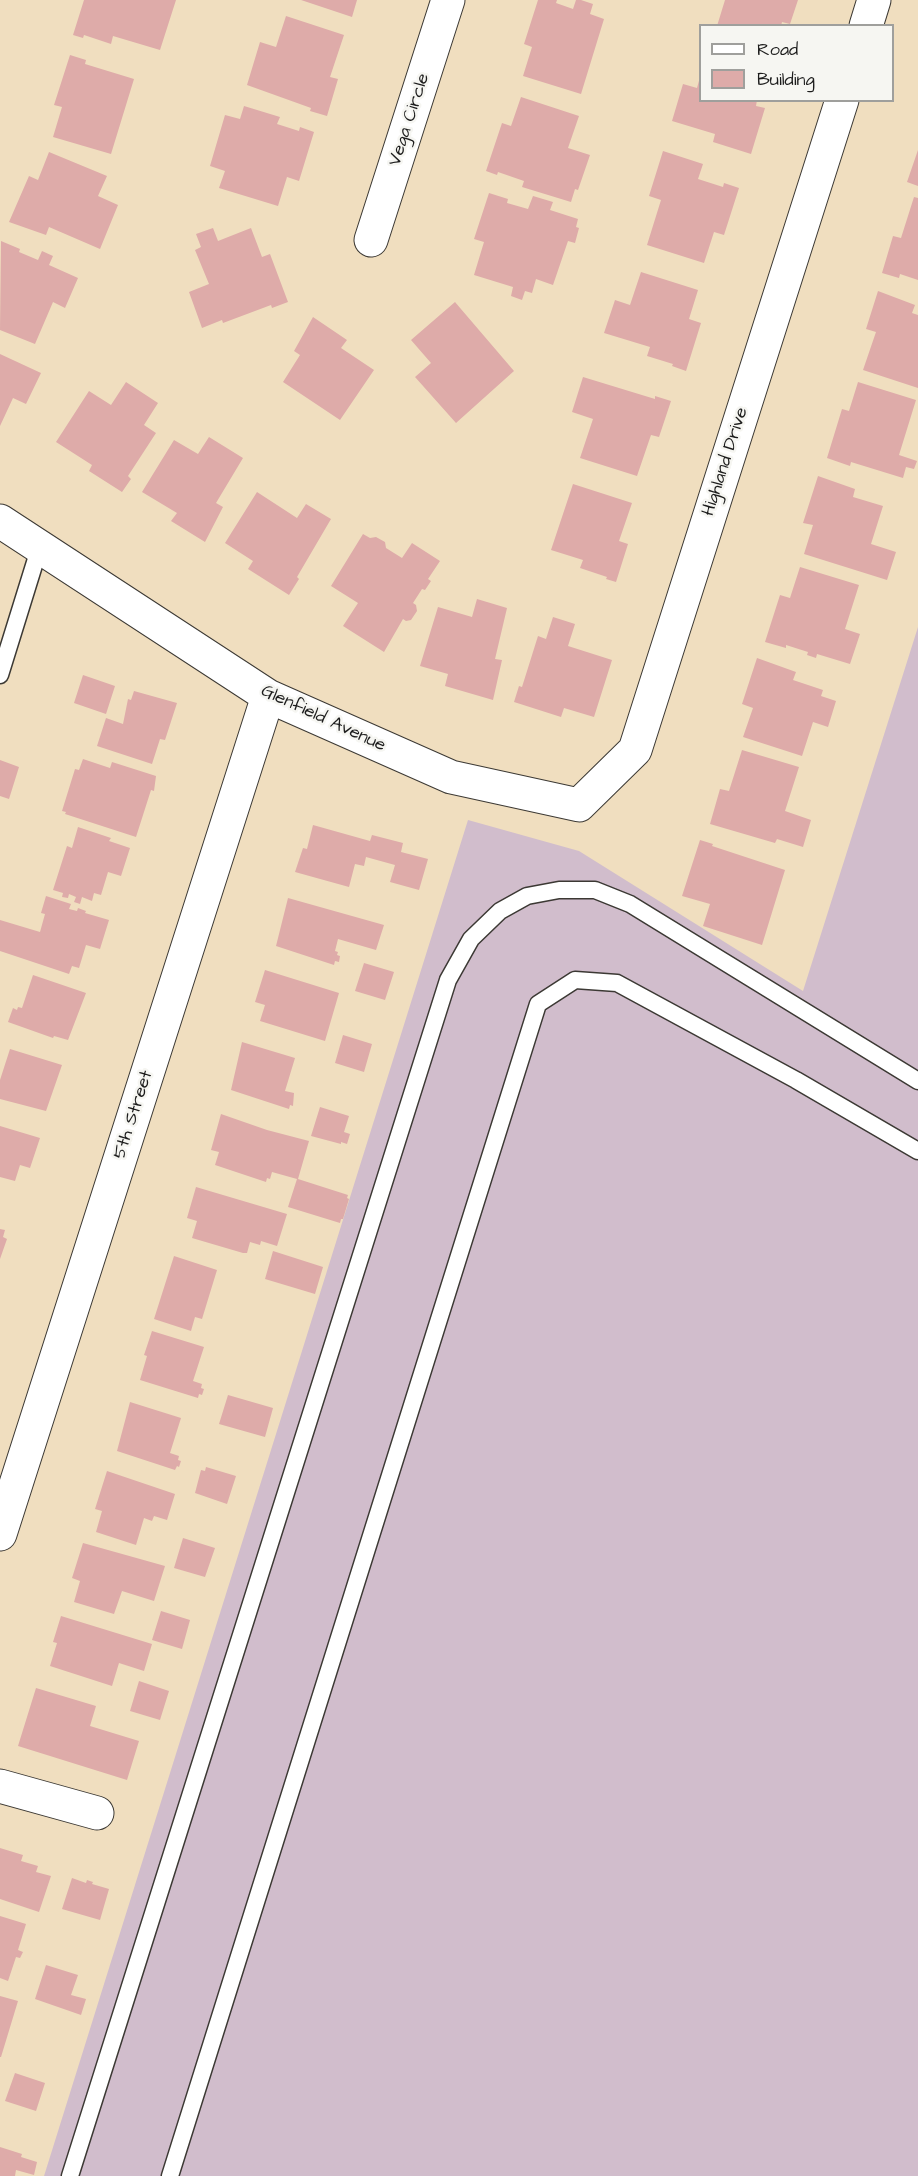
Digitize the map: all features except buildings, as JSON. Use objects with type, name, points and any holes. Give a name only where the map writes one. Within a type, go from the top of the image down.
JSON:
[{"type":"street","name":"Vega Circle","points":[[371,240],[448,0]]},
{"type":"street","points":[[867,24],[874,0]]},
{"type":"street","name":"Highland Drive","points":[[579,805],[634,750],[841,102]]},
{"type":"street","name":"Glenfield Avenue","points":[[0,522],[268,696],[451,777],[579,805]]},
{"type":"street","name":"5th Street","points":[[0,1534],[268,696]]},
{"type":"street","points":[[0,1786],[97,1813]]},
{"type":"lane","points":[[0,675],[40,546]]},
{"type":"lane","points":[[70,2176],[448,980],[471,939],[500,911],[527,896],[559,890],[595,890],[630,904],[918,1082]]},
{"type":"lane","points":[[170,2176],[538,1004],[574,980],[617,983],[796,1080],[918,1151]]},
{"type":"shaded area","points":[[918,627],[918,2176],[44,2176],[468,820],[579,851],[803,991]]}]
